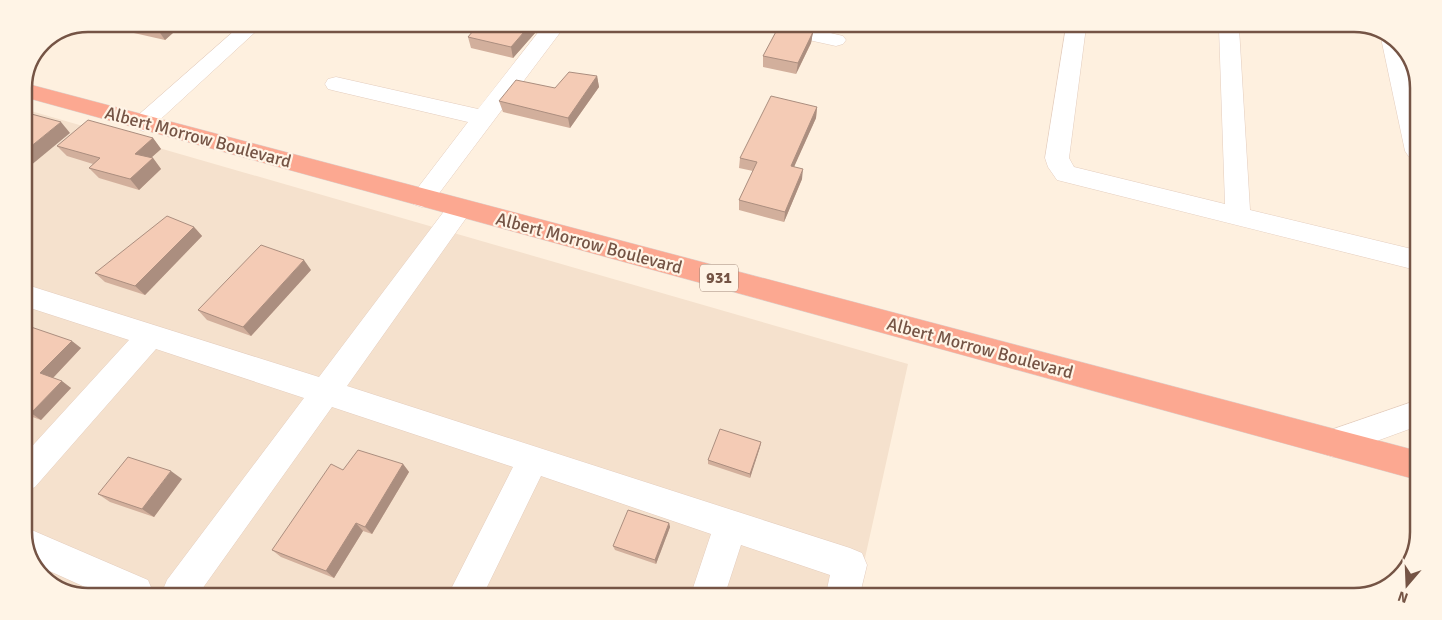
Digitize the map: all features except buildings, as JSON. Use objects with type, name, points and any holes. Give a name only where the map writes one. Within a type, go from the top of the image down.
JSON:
[{"type":"highway","name":"Albert Morrow Boulevard","points":[[33,96],[143,123],[1410,464]]},
{"type":"street","points":[[143,123],[245,32]]},
{"type":"street","points":[[422,198],[550,32]]},
{"type":"street","points":[[798,32],[836,40]]},
{"type":"street","points":[[1075,32],[1057,158],[1060,167],[1066,174],[1074,178],[1409,258]]},
{"type":"street","points":[[1229,32],[1238,216]]},
{"type":"street","points":[[1393,48],[1409,117]]},
{"type":"street","points":[[336,84],[484,118]]},
{"type":"street","points":[[182,588],[460,208]]},
{"type":"street","points":[[33,298],[324,394],[533,459],[850,565],[844,588]]},
{"type":"street","points":[[33,467],[150,337]]},
{"type":"street","points":[[1333,443],[1410,416]]},
{"type":"street","points":[[468,588],[533,459]]},
{"type":"street","points":[[710,588],[730,526]]},
{"type":"street","points":[[35,547],[127,588]]},
{"type":"shaded area","points":[[33,112],[908,364],[858,588],[88,588],[77,586],[60,580],[44,566],[35,550],[33,536]]}]
